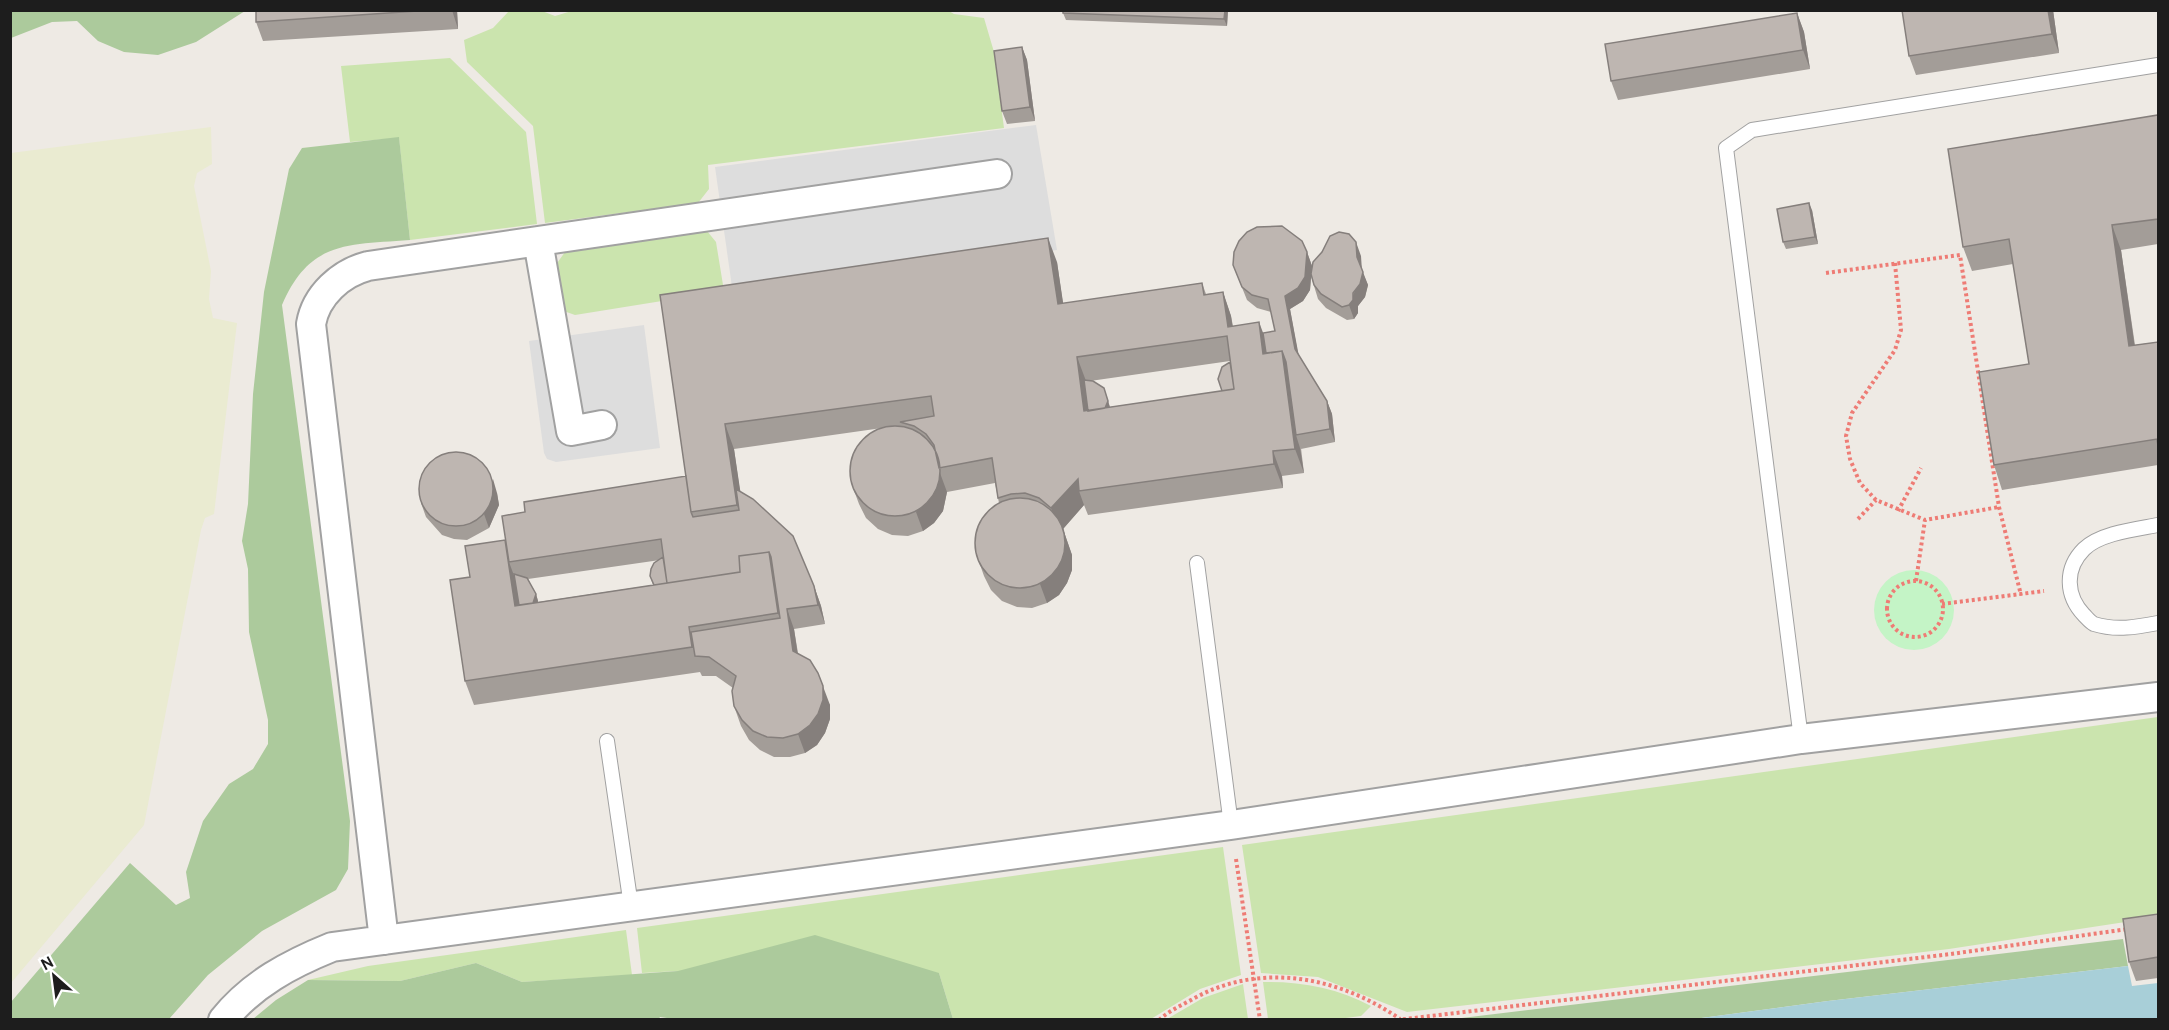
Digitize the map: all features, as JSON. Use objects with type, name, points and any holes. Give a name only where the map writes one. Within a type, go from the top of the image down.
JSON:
[{"type":"street","points":[[384,940],[311,324],[313,311],[332,286],[354,270],[997,174]]},
{"type":"street","points":[[538,241],[571,430],[602,425]]},
{"type":"street","points":[[223,1020],[240,998],[285,968],[332,947],[1231,825],[1801,739],[2158,697]]},
{"type":"lane","points":[[1801,739],[1726,148],[1752,130],[2158,64]]},
{"type":"lane","points":[[2158,525],[2118,532],[2084,548],[2071,569],[2069,588],[2075,605],[2092,623],[2128,629],[2158,623]]},
{"type":"lane","points":[[1197,563],[1231,825]]},
{"type":"lane","points":[[607,741],[631,906]]},
{"type":"path","points":[[1826,273],[1960,255],[1999,507],[2021,595]]},
{"type":"path","points":[[1895,263],[1901,330],[1895,350],[1852,413],[1846,436],[1850,459],[1860,483],[1876,500],[1898,511],[1925,520],[1999,507]]},
{"type":"path","points":[[1898,511],[1921,468]]},
{"type":"path","points":[[1858,519],[1876,500]]},
{"type":"path","points":[[1916,581],[1925,520]]},
{"type":"path","points":[[1916,581],[1928,585],[1937,592],[1942,604],[1942,616],[1936,627],[1926,635],[1914,638],[1902,634],[1892,626],[1887,615],[1887,602],[1893,592],[1904,584],[1916,581]]},
{"type":"path","points":[[1942,604],[2069,588]]},
{"type":"path","points":[[1231,825],[1260,1020]]},
{"type":"path","points":[[1160,1020],[1203,993],[1254,977],[1313,980],[1356,994],[1399,1019],[1951,954],[2135,928]]},
{"type":"green space","points":[[11,10],[245,11],[196,42],[158,55],[124,52],[98,41],[77,21],[52,22],[11,38]]},
{"type":"green space","points":[[575,10],[949,11],[954,14],[984,18],[994,52],[1004,128],[708,165],[709,189],[698,203],[545,223],[533,126],[467,62],[464,40],[493,28],[509,11],[542,11],[555,16]]},
{"type":"green space","points":[[450,58],[526,132],[537,224],[410,240],[399,138],[350,142],[341,66]]},
{"type":"green space","points":[[211,127],[212,164],[197,173],[194,186],[211,271],[209,299],[213,318],[237,323],[214,514],[205,518],[201,530],[144,825],[11,983],[11,153]]},
{"type":"green space","points":[[399,137],[410,240],[350,246],[318,257],[305,268],[293,284],[282,305],[350,821],[348,869],[336,890],[262,931],[208,975],[169,1019],[11,1019],[11,1002],[130,863],[176,905],[190,898],[186,872],[203,821],[229,784],[253,769],[268,744],[268,720],[249,632],[248,569],[242,541],[248,504],[253,394],[264,292],[289,169],[302,148]]},
{"type":"green space","points":[[707,231],[716,242],[724,291],[575,315],[558,309],[550,273],[565,252],[576,247]]},
{"type":"green space","points":[[1914,570],[1929,573],[1942,582],[1951,595],[1954,610],[1951,625],[1942,638],[1929,647],[1914,650],[1899,647],[1886,638],[1877,625],[1874,610],[1877,595],[1886,582],[1899,573]]},
{"type":"green space","points":[[2158,717],[2158,917],[1949,949],[1407,1012],[1318,977],[1261,973],[1242,845]]},
{"type":"green space","points":[[1223,847],[1241,975],[1200,989],[1151,1019],[953,1019],[939,973],[678,971],[642,973],[637,928]]},
{"type":"green space","points":[[626,930],[632,975],[522,982],[476,963],[400,981],[308,980],[368,966]]},
{"type":"green space","points":[[815,935],[939,973],[953,1019],[681,1020],[660,1017],[658,1020],[253,1019],[276,1000],[308,980],[400,981],[476,963],[522,982],[678,971]]},
{"type":"green space","points":[[2123,939],[2128,966],[1694,1019],[1445,1020]]},
{"type":"green space","points":[[1263,982],[1291,983],[1332,990],[1371,1006],[1361,1016],[1338,1019],[1268,1019]]},
{"type":"green space","points":[[1243,984],[1248,1019],[1167,1019],[1203,998]]},
{"type":"shaded area","points":[[1036,125],[1057,250],[734,301],[715,167]]},
{"type":"shaded area","points":[[644,325],[660,448],[556,462],[547,459],[544,453],[529,341]]},
{"type":"water","points":[[2128,966],[2132,986],[2158,983],[2158,1019],[1694,1019],[1828,1001]]},
{"type":"building","points":[[256,10],[432,10],[256,22]]},
{"type":"building","points":[[1063,10],[1225,10],[1224,19],[1063,13]]},
{"type":"building","points":[[1902,10],[2048,10],[2052,34],[1909,56]]},
{"type":"building","points":[[1797,13],[1803,50],[1611,81],[1605,44]]},
{"type":"building","points":[[1022,47],[1030,107],[1002,111],[994,51]]},
{"type":"building","points":[[2158,115],[2158,219],[2112,225],[2129,346],[2158,342],[2158,446],[2157,439],[1994,465],[1979,372],[2029,364],[2009,239],[1963,247],[1948,149]]},
{"type":"building","points":[[1809,203],[1815,237],[1783,242],[1777,209]]},
{"type":"building","points":[[1282,226],[1302,241],[1307,252],[1305,277],[1298,288],[1285,296],[1295,349],[1327,401],[1330,429],[1296,435],[1286,362],[1282,351],[1266,353],[1263,333],[1275,331],[1268,299],[1252,295],[1242,287],[1233,265],[1234,252],[1239,241],[1247,232],[1257,227]]},
{"type":"building","points":[[1339,232],[1349,234],[1356,242],[1357,257],[1363,272],[1360,284],[1353,293],[1353,300],[1349,305],[1342,307],[1321,294],[1314,285],[1311,274],[1313,262],[1322,252],[1330,236]]},
{"type":"building","points":[[1048,238],[1058,304],[1202,283],[1204,295],[1223,292],[1228,327],[1259,322],[1263,354],[1282,351],[1295,449],[1273,451],[1274,464],[1079,491],[1078,479],[1051,508],[1039,498],[1025,493],[998,498],[992,458],[939,468],[934,445],[926,434],[914,426],[900,422],[934,416],[931,396],[725,424],[737,505],[691,512],[660,295]],"holes":[[[1227,336],[1234,389],[1084,411],[1077,357]]]},
{"type":"building","points":[[1230,362],[1234,389],[1222,391],[1218,379],[1222,367]]},
{"type":"building","points":[[1084,380],[1093,381],[1104,388],[1108,401],[1105,408],[1088,411]]},
{"type":"building","points":[[895,426],[912,430],[927,439],[936,454],[940,471],[936,488],[927,503],[912,512],[895,516],[878,512],[863,503],[854,488],[850,471],[854,454],[863,439],[878,430]]},
{"type":"building","points":[[456,452],[470,455],[482,463],[490,475],[493,489],[490,503],[482,515],[470,523],[456,526],[442,523],[430,515],[422,503],[419,489],[422,475],[430,463],[442,455]]},
{"type":"building","points":[[686,476],[693,517],[739,510],[736,489],[753,499],[793,536],[814,586],[818,605],[787,609],[793,651],[810,660],[823,686],[823,700],[818,714],[810,725],[798,734],[783,738],[767,737],[753,731],[742,720],[734,706],[732,691],[736,676],[709,657],[695,656],[691,632],[780,618],[769,552],[739,556],[740,572],[667,583],[661,539],[509,562],[502,516],[525,512],[524,502]]},
{"type":"building","points":[[1020,498],[1037,502],[1052,511],[1061,526],[1065,543],[1061,560],[1052,575],[1037,584],[1020,588],[1003,584],[988,575],[979,560],[975,543],[979,526],[988,511],[1003,502]]},
{"type":"building","points":[[505,540],[515,606],[740,572],[739,556],[769,552],[778,613],[689,627],[692,647],[465,681],[450,580],[470,577],[465,546]]},
{"type":"building","points":[[663,557],[667,583],[654,585],[650,576],[651,569],[654,563]]},
{"type":"building","points":[[514,574],[527,578],[536,594],[533,603],[519,605]]},
{"type":"building","points":[[2158,914],[2158,957],[2129,962],[2123,919]]}]
